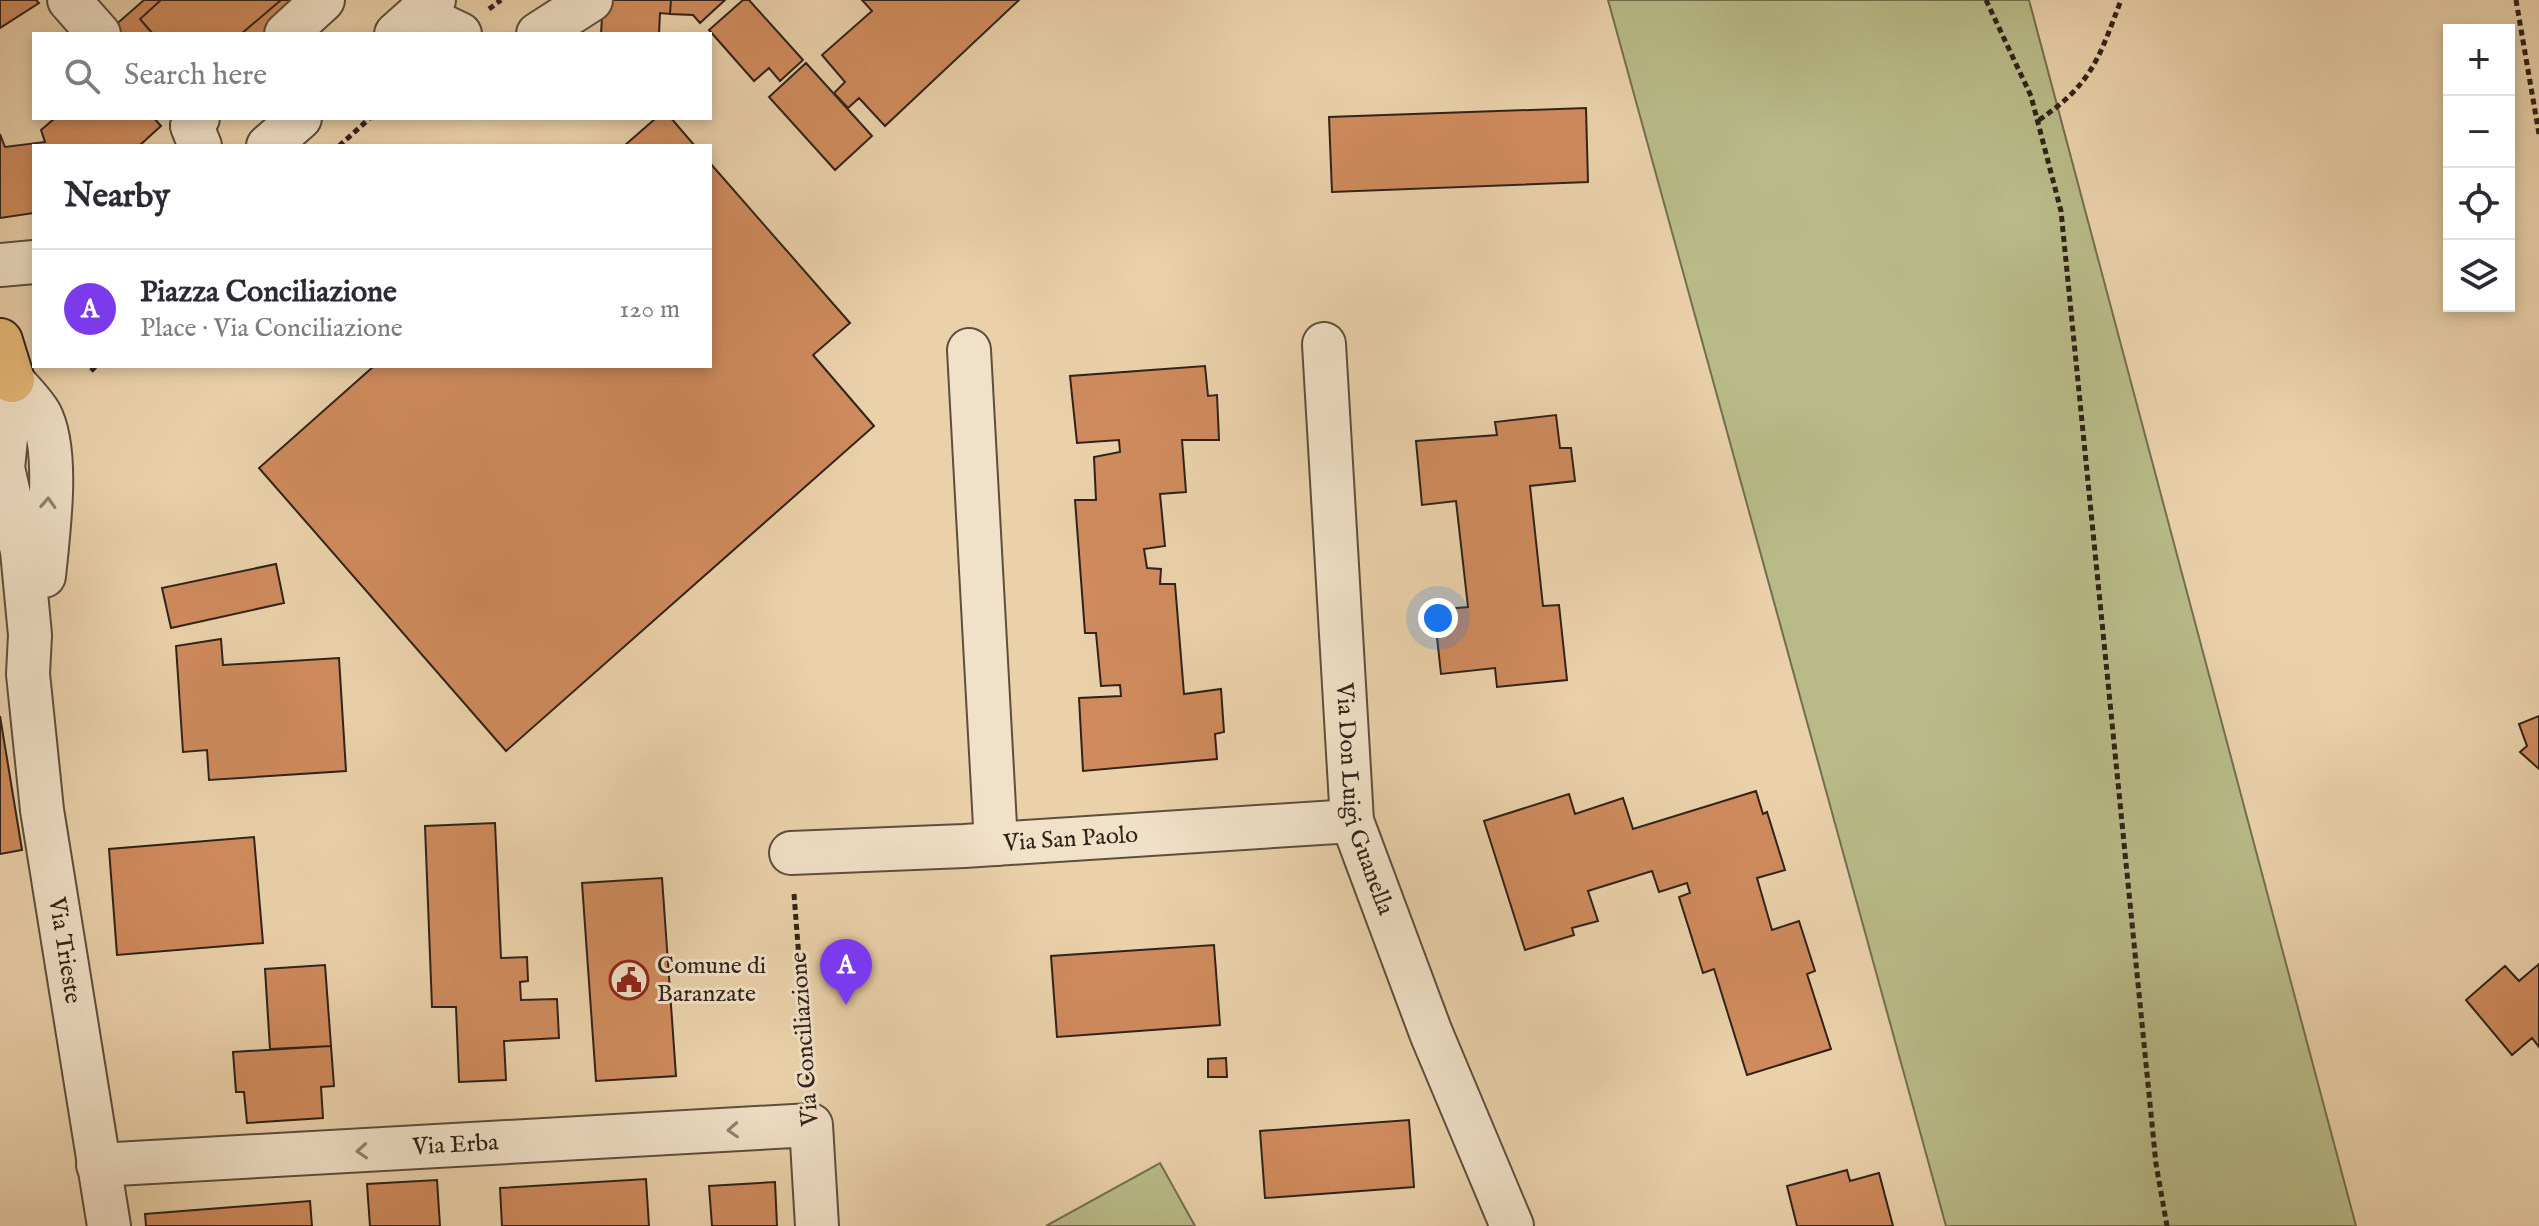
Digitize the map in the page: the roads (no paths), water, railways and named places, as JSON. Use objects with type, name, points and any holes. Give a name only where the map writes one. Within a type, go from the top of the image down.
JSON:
[{"type":"street","points":[[69,0],[97,32]]},
{"type":"street","points":[[288,32],[323,0]]},
{"type":"street","points":[[541,32],[591,0]]},
{"type":"street","points":[[416,16],[455,32]]},
{"type":"street","points":[[196,120],[192,126],[199,144]]},
{"type":"street","points":[[270,144],[298,120]]},
{"type":"street","points":[[0,265],[32,262]]},
{"type":"street","name":"Via Don Luigi Guanella","points":[[1324,344],[1352,821],[1431,1033],[1512,1226]]},
{"type":"street","points":[[969,350],[996,844]]},
{"type":"street","name":"Via Trieste","points":[[9,369],[40,415],[50,465],[42,590],[29,654]]},
{"type":"street","name":"Via Trieste","points":[[0,578],[29,654],[42,810],[109,1226]]},
{"type":"street","name":"Via San Paolo","points":[[791,853],[996,844],[1352,821]]},
{"type":"street","name":"Via Erba","points":[[98,1165],[811,1125]]},
{"type":"street","name":"Via Conciliazione","points":[[811,1125],[817,1226]]},
{"type":"place","name":"Comune di Baranzate","points":[[629,980]]},
{"type":"place","name":"Piazza Conciliazione","points":[[846,1005]]}]
